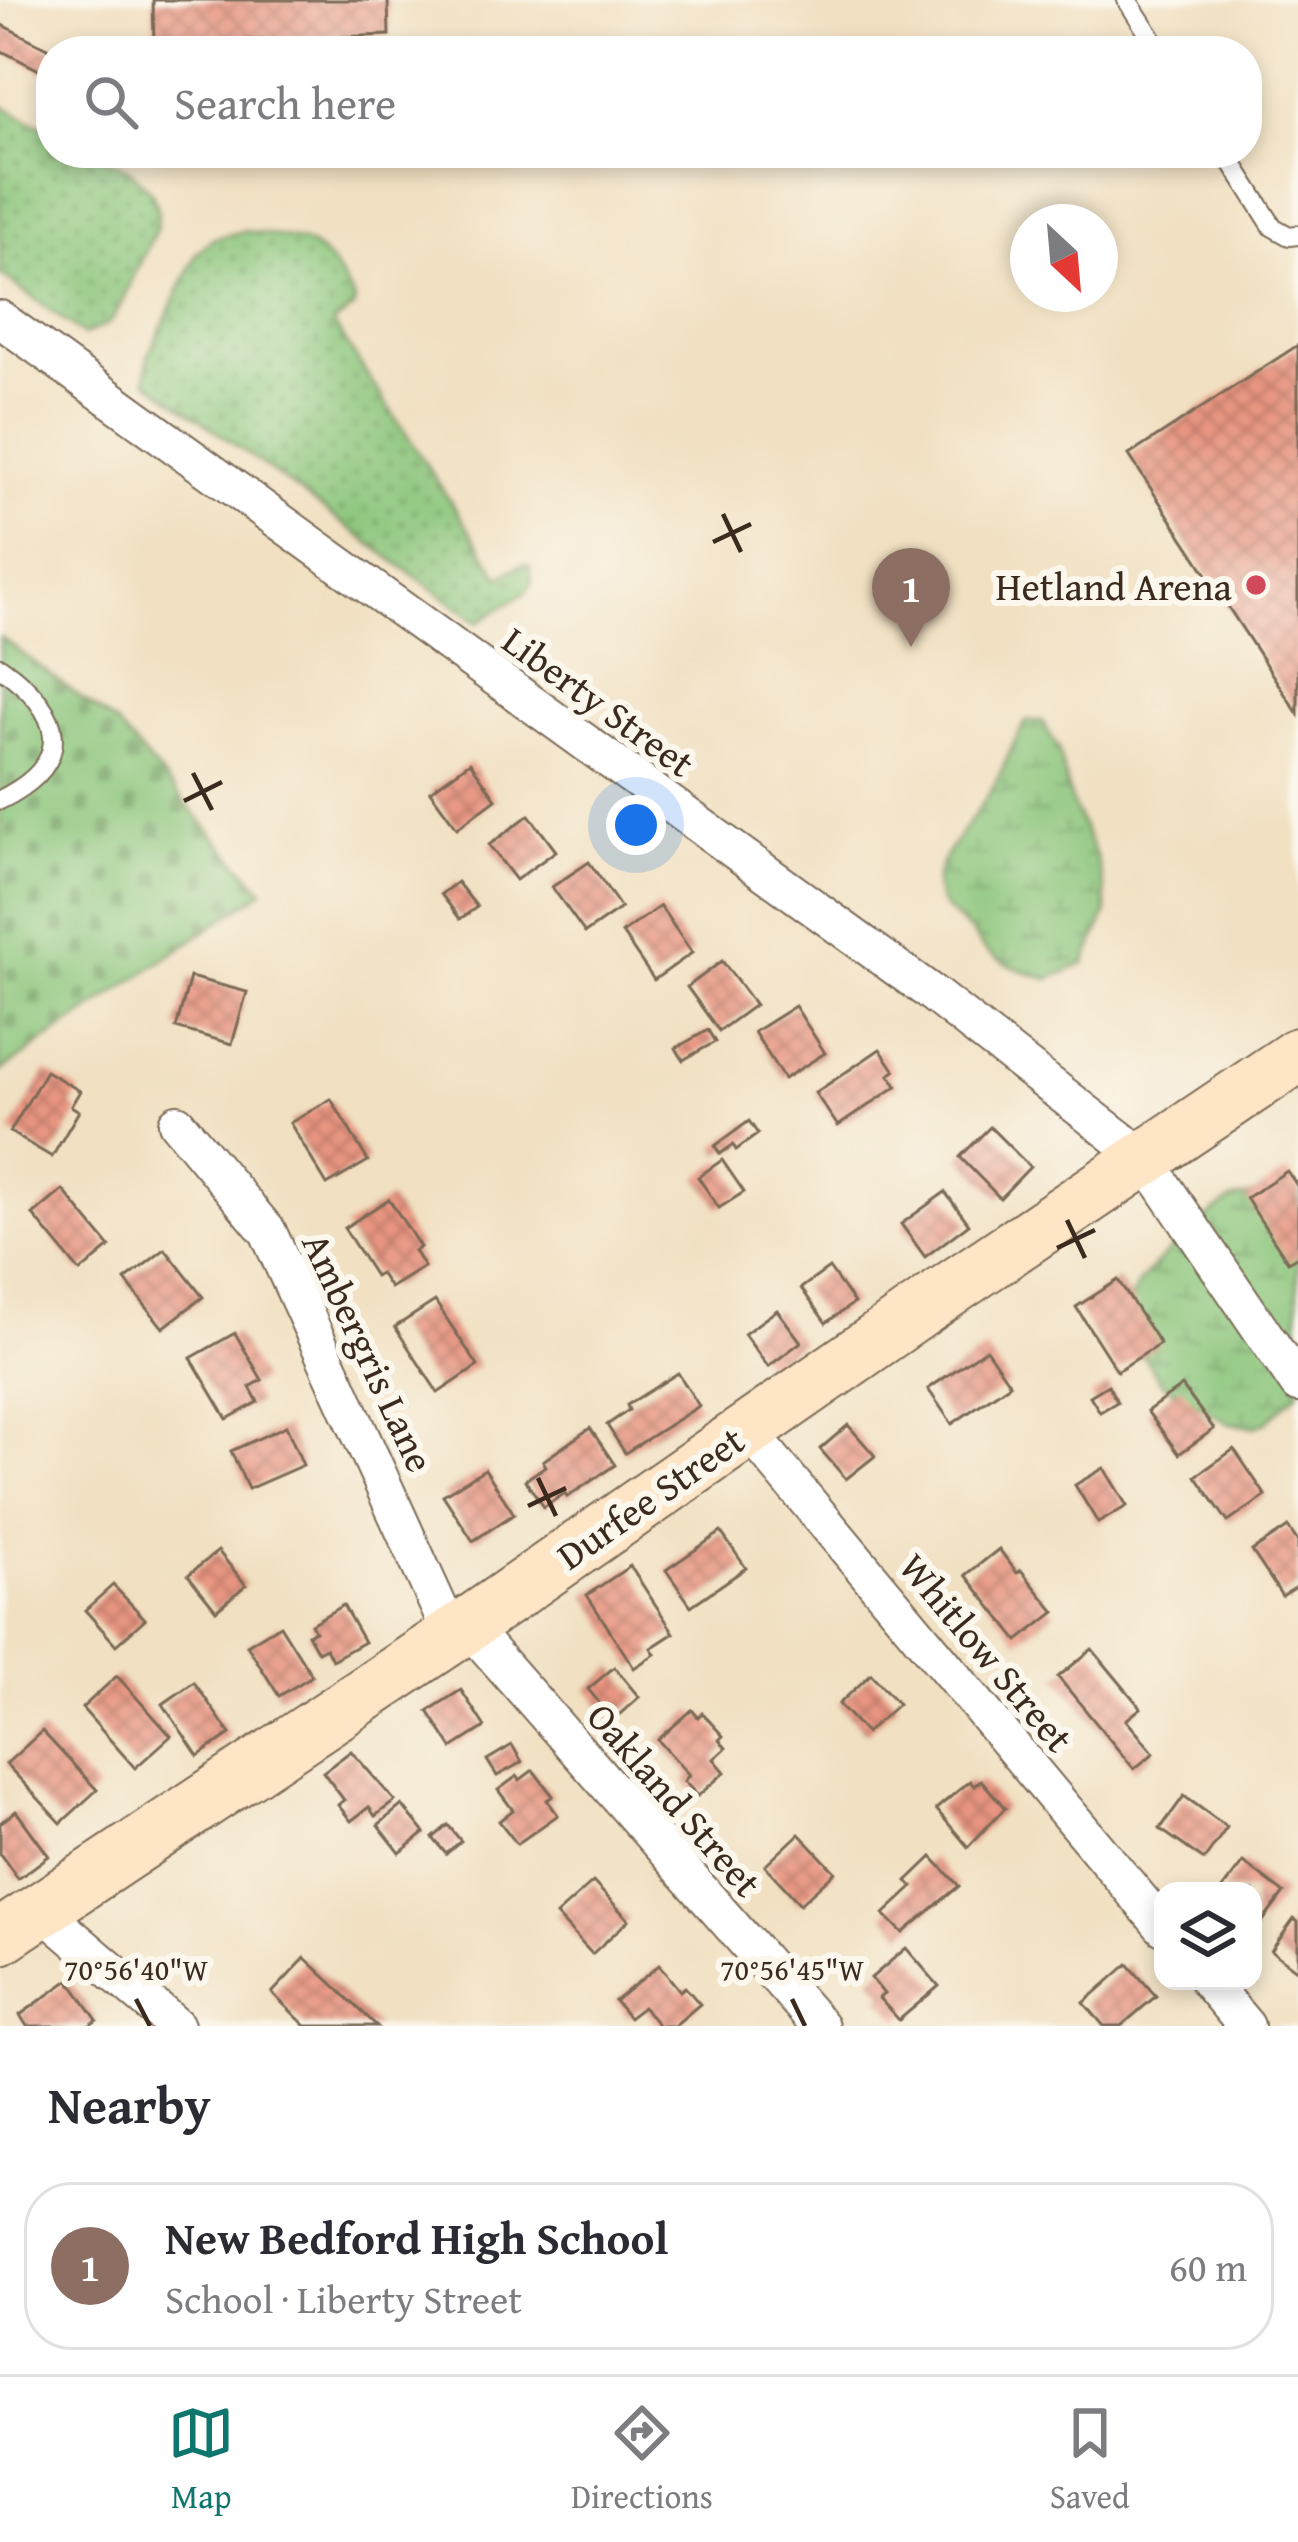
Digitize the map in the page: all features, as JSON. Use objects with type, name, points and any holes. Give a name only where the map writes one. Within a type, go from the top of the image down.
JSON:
[{"type":"street","name":"Liberty Street","points":[[0,319],[933,994],[1144,1157],[1298,1384]]},
{"type":"street","name":"Durfee Street","points":[[21,1925],[460,1631],[747,1429],[1298,1054]]},
{"type":"street","name":"Ambergris Lane","points":[[177,1123],[268,1232],[460,1631]]},
{"type":"street","name":"Whitlow Street","points":[[747,1429],[1154,1916]]},
{"type":"street","name":"Oakland Street","points":[[460,1631],[820,2026]]},
{"type":"street","points":[[21,1925],[176,2026]]},
{"type":"street","points":[[1216,1990],[1246,2026]]},
{"type":"lane","points":[[1127,0],[1150,36]]},
{"type":"lane","points":[[1236,168],[1273,226],[1289,236],[1298,235]]},
{"type":"lane","points":[[0,667],[44,710],[55,737],[49,762],[30,785],[0,800]]},
{"type":"green space","points":[[0,105],[36,123],[36,168],[125,168],[152,193],[157,227],[109,323],[84,335],[0,274]]},
{"type":"green space","points":[[244,231],[300,241],[333,266],[355,301],[353,309],[333,323],[500,577],[522,564],[530,566],[532,584],[526,592],[478,622],[146,380],[148,356],[197,253],[212,239]]},
{"type":"green space","points":[[0,637],[116,724],[263,891],[0,1072]]},
{"type":"green space","points":[[1027,721],[1042,721],[1058,748],[1071,801],[1096,856],[1107,912],[1085,963],[1049,979],[989,953],[948,911],[936,890],[944,860],[995,785]]},
{"type":"green space","points":[[1298,1191],[1298,1392],[1256,1427],[1230,1424],[1161,1382],[1123,1327],[1140,1281],[1187,1232],[1231,1200]]},
{"type":"building","points":[[153,0],[388,0],[389,35],[154,36]]},
{"type":"building","points":[[0,24],[36,42],[36,68],[0,50]]},
{"type":"building","name":"Hetland Arena","points":[[1298,345],[1298,714],[1129,455]]},
{"type":"building","points":[[470,762],[496,799],[457,828],[430,791]]},
{"type":"building","points":[[529,815],[556,851],[516,880],[489,845]]},
{"type":"building","points":[[589,862],[621,908],[585,933],[552,887]]},
{"type":"building","points":[[457,882],[477,907],[460,919],[441,894]]},
{"type":"building","points":[[660,906],[692,953],[654,980],[622,933]]},
{"type":"building","points":[[722,961],[755,1005],[719,1031],[687,987]]},
{"type":"building","points":[[190,977],[247,992],[232,1044],[176,1028]]},
{"type":"building","points":[[795,1006],[825,1053],[784,1079],[754,1032]]},
{"type":"building","points":[[708,1030],[715,1042],[683,1060],[676,1048]]},
{"type":"building","points":[[880,1049],[895,1071],[889,1075],[897,1086],[838,1126],[815,1093]]},
{"type":"building","points":[[46,1071],[80,1091],[71,1106],[79,1111],[52,1157],[10,1132]]},
{"type":"building","points":[[331,1099],[368,1161],[327,1185],[290,1123]]},
{"type":"building","points":[[749,1121],[758,1134],[736,1150],[733,1145],[720,1154],[715,1146]]},
{"type":"building","points":[[990,1127],[1030,1167],[1000,1198],[960,1157]]},
{"type":"building","points":[[722,1160],[744,1192],[719,1208],[698,1177]]},
{"type":"building","points":[[1287,1171],[1298,1187],[1298,1256],[1288,1262],[1246,1198]]},
{"type":"building","points":[[63,1190],[110,1247],[80,1272],[33,1215]]},
{"type":"building","points":[[945,1192],[969,1224],[925,1257],[901,1224]]},
{"type":"building","points":[[389,1199],[420,1247],[414,1251],[424,1267],[390,1288],[380,1273],[375,1276],[344,1228]]},
{"type":"building","points":[[165,1249],[203,1297],[163,1328],[125,1280]]},
{"type":"building","points":[[829,1268],[854,1303],[826,1323],[801,1288]]},
{"type":"building","points":[[1118,1280],[1160,1344],[1117,1371],[1076,1307]]},
{"type":"building","points":[[435,1301],[478,1366],[438,1393],[395,1327]]},
{"type":"building","points":[[777,1310],[801,1342],[768,1367],[744,1334]]},
{"type":"building","points":[[235,1333],[262,1380],[250,1387],[258,1402],[227,1419],[191,1358]]},
{"type":"building","points":[[986,1349],[1010,1384],[952,1424],[928,1389]]},
{"type":"building","points":[[678,1373],[699,1406],[625,1453],[607,1425],[629,1410],[627,1405]]},
{"type":"building","points":[[1108,1385],[1117,1402],[1100,1412],[1090,1396]]},
{"type":"building","points":[[1182,1386],[1214,1429],[1179,1454],[1147,1411]]},
{"type":"building","points":[[848,1425],[875,1456],[846,1479],[820,1449]]},
{"type":"building","points":[[286,1426],[303,1465],[248,1489],[231,1451]]},
{"type":"building","points":[[590,1428],[615,1465],[544,1507],[525,1480]]},
{"type":"building","points":[[1234,1449],[1266,1496],[1228,1522],[1196,1476]]},
{"type":"building","points":[[1104,1468],[1127,1506],[1098,1523],[1075,1485]]},
{"type":"building","points":[[485,1469],[514,1514],[473,1541],[443,1495]]},
{"type":"building","points":[[1288,1527],[1298,1542],[1298,1586],[1282,1596],[1252,1551]]},
{"type":"building","points":[[721,1532],[746,1568],[691,1606],[666,1570]]},
{"type":"building","points":[[999,1549],[1055,1612],[1018,1641],[966,1575]]},
{"type":"building","points":[[218,1551],[246,1585],[216,1610],[188,1575]]},
{"type":"building","points":[[630,1566],[674,1633],[651,1648],[655,1654],[634,1668],[587,1595]]},
{"type":"building","points":[[113,1585],[145,1619],[116,1645],[85,1610]]},
{"type":"building","points":[[343,1605],[364,1642],[332,1660],[326,1648],[318,1652],[308,1634],[315,1631],[311,1624]]},
{"type":"building","points":[[280,1625],[312,1676],[279,1696],[247,1645]]},
{"type":"building","points":[[1092,1649],[1141,1708],[1126,1720],[1154,1753],[1134,1769],[1058,1677]]},
{"type":"building","points":[[614,1667],[639,1697],[613,1720],[588,1689]]},
{"type":"building","points":[[871,1674],[898,1704],[866,1733],[839,1704]]},
{"type":"building","points":[[117,1676],[171,1736],[135,1768],[82,1708]]},
{"type":"building","points":[[194,1682],[230,1734],[198,1756],[163,1704]]},
{"type":"building","points":[[461,1690],[485,1727],[452,1748],[428,1711]]},
{"type":"building","points":[[692,1710],[698,1717],[702,1713],[723,1736],[719,1740],[726,1748],[714,1759],[725,1772],[698,1796],[684,1781],[689,1775],[658,1740]]},
{"type":"building","points":[[42,1731],[97,1790],[61,1823],[6,1764]]},
{"type":"building","points":[[512,1745],[522,1762],[497,1776],[487,1760]]},
{"type":"building","points":[[351,1751],[395,1801],[375,1816],[369,1807],[351,1821],[338,1805],[344,1800],[323,1772]]},
{"type":"building","points":[[533,1770],[553,1796],[547,1800],[558,1815],[517,1844],[499,1821],[513,1810],[498,1790]]},
{"type":"building","points":[[981,1780],[1005,1808],[968,1847],[936,1809],[970,1781],[974,1786]]},
{"type":"building","points":[[1184,1796],[1227,1827],[1204,1860],[1160,1829]]},
{"type":"building","points":[[402,1805],[425,1833],[400,1853],[378,1825]]},
{"type":"building","points":[[16,1811],[49,1856],[18,1879],[0,1854],[0,1823]]},
{"type":"building","points":[[448,1825],[461,1841],[446,1854],[433,1838]]},
{"type":"building","points":[[799,1834],[835,1872],[800,1904],[765,1866]]},
{"type":"building","points":[[932,1857],[959,1886],[903,1933],[884,1914],[913,1887],[907,1881]]},
{"type":"building","points":[[1243,1862],[1284,1893],[1262,1922],[1262,1882],[1228,1882]]},
{"type":"building","points":[[593,1882],[629,1920],[592,1954],[556,1915]]},
{"type":"building","points":[[1294,1919],[1298,1922],[1298,1971],[1271,1951]]},
{"type":"building","points":[[906,1948],[939,1986],[899,2020],[879,1998],[884,1994],[871,1978]]},
{"type":"building","points":[[305,1958],[377,2026],[306,2026],[272,1993]]},
{"type":"building","points":[[1128,1964],[1156,1996],[1121,2026],[1104,2026],[1084,2003]]},
{"type":"building","points":[[659,1965],[680,1991],[685,1987],[700,2004],[674,2026],[659,2026],[643,2007],[629,2018],[615,2001]]},
{"type":"building","points":[[69,1980],[97,2020],[89,2026],[27,2026],[20,2015]]},
{"type":"place","name":"Hetland Arena","points":[[1256,585]]},
{"type":"place","name":"New Bedford High School","points":[[911,647]]}]
